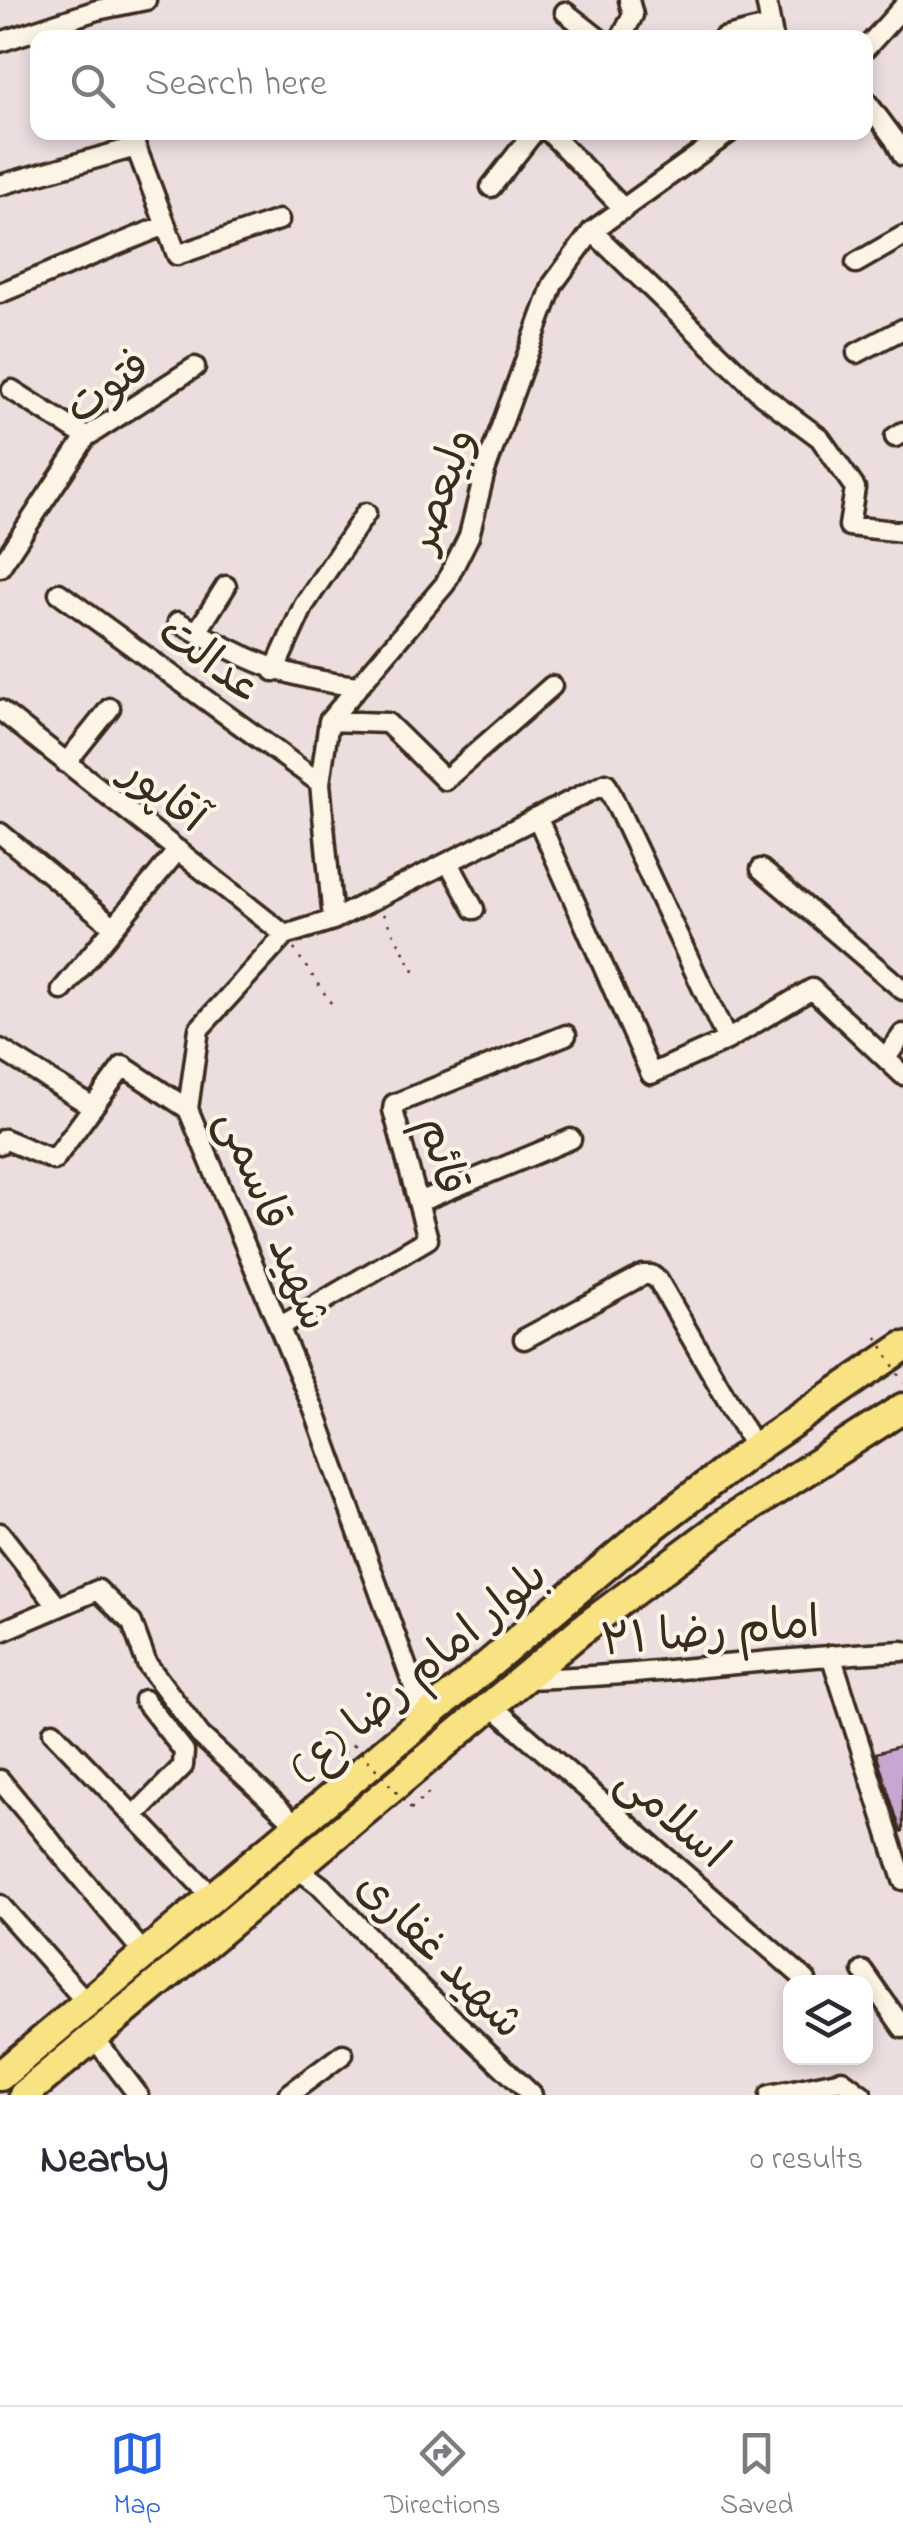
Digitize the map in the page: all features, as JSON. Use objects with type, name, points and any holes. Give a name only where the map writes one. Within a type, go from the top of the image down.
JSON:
[{"type":"highway","name":"بلوار امام رضا (ع)","points":[[0,2076],[648,1531],[890,1342]]},
{"type":"highway","name":"بلوار امام رضا (ع)","points":[[24,2095],[662,1567],[897,1414]]},
{"type":"highway","points":[[762,1443],[781,1440],[795,1452],[798,1468],[792,1479]]},
{"type":"street","points":[[32,30],[99,5],[146,0]]},
{"type":"street","points":[[625,30],[633,15],[629,0]]},
{"type":"street","points":[[766,0],[772,30]]},
{"type":"street","points":[[873,40],[903,7]]},
{"type":"street","points":[[565,12],[588,30]]},
{"type":"street","points":[[0,42],[30,31]]},
{"type":"street","points":[[873,110],[903,156]]},
{"type":"street","points":[[491,187],[528,140]]},
{"type":"street","points":[[557,140],[624,209]]},
{"type":"street","name":"ولیعصر","points":[[329,721],[446,584],[470,536],[485,471],[553,284],[592,232],[711,140]]},
{"type":"street","points":[[0,185],[136,147],[177,255],[279,220]]},
{"type":"street","points":[[0,293],[163,226]]},
{"type":"street","points":[[592,232],[762,395],[820,438],[855,488],[849,526],[903,532]]},
{"type":"street","points":[[856,263],[903,236]]},
{"type":"street","points":[[857,353],[903,329]]},
{"type":"street","name":"فتوت","points":[[0,567],[86,436],[195,367]]},
{"type":"street","points":[[12,390],[86,436]]},
{"type":"street","points":[[274,671],[304,604],[366,513]]},
{"type":"street","points":[[197,632],[226,586]]},
{"type":"street","name":"عدالت","points":[[58,594],[320,783]]},
{"type":"street","points":[[178,622],[274,671],[329,684],[358,686]]},
{"type":"street","points":[[333,920],[320,783],[329,721],[387,723],[445,780],[552,686]]},
{"type":"street","points":[[66,762],[110,708]]},
{"type":"street","name":"آقاپور","points":[[0,710],[285,935]]},
{"type":"street","points":[[285,935],[333,920],[606,783],[727,1040]]},
{"type":"street","points":[[538,819],[652,1074],[727,1040],[812,989],[903,1075]]},
{"type":"street","points":[[0,833],[114,927]]},
{"type":"street","points":[[62,990],[178,850]]},
{"type":"street","points":[[449,862],[474,909]]},
{"type":"street","points":[[761,869],[903,990]]},
{"type":"street","name":"شهید قاسمی","points":[[285,935],[199,1029],[188,1109],[281,1326],[425,1718]]},
{"type":"street","points":[[886,1058],[903,1034]]},
{"type":"street","name":"قائم","points":[[281,1326],[428,1238],[392,1110],[394,1104],[566,1035]]},
{"type":"street","points":[[0,1048],[93,1107]]},
{"type":"street","points":[[1,1140],[54,1160],[123,1066],[188,1109]]},
{"type":"street","points":[[419,1202],[570,1139]]},
{"type":"street","points":[[524,1338],[643,1275],[651,1275],[658,1280],[762,1443]]},
{"type":"street","points":[[0,1533],[58,1607]]},
{"type":"street","points":[[0,1632],[98,1590],[132,1623],[148,1664],[200,1735],[298,1826]]},
{"type":"street","name":"امام رضا ۲۱","points":[[524,1680],[612,1677],[903,1651]]},
{"type":"street","points":[[831,1655],[903,1880]]},
{"type":"street","points":[[134,1816],[183,1766],[184,1751],[144,1700]]},
{"type":"street","name":"اسلامی","points":[[492,1706],[800,1975]]},
{"type":"street","points":[[53,1732],[214,1899]]},
{"type":"street","points":[[0,1780],[146,1956]]},
{"type":"street","name":"شهید غفاری","points":[[297,1868],[322,1887],[382,1951],[532,2095]]},
{"type":"street","points":[[0,1905],[88,2004]]},
{"type":"street","points":[[863,1971],[903,2028]]},
{"type":"street","points":[[93,2036],[138,2095]]},
{"type":"street","points":[[288,2095],[343,2054]]},
{"type":"street","points":[[770,2095],[842,2080],[862,2095]]},
{"type":"path","points":[[375,899],[416,975]]},
{"type":"path","points":[[285,935],[333,1006]]},
{"type":"path","points":[[890,1342],[903,1383]]},
{"type":"path","points":[[339,1758],[354,1744],[410,1809],[428,1794]]},
{"type":"building","points":[[903,1745],[903,1831],[901,1832],[876,1753]]}]
